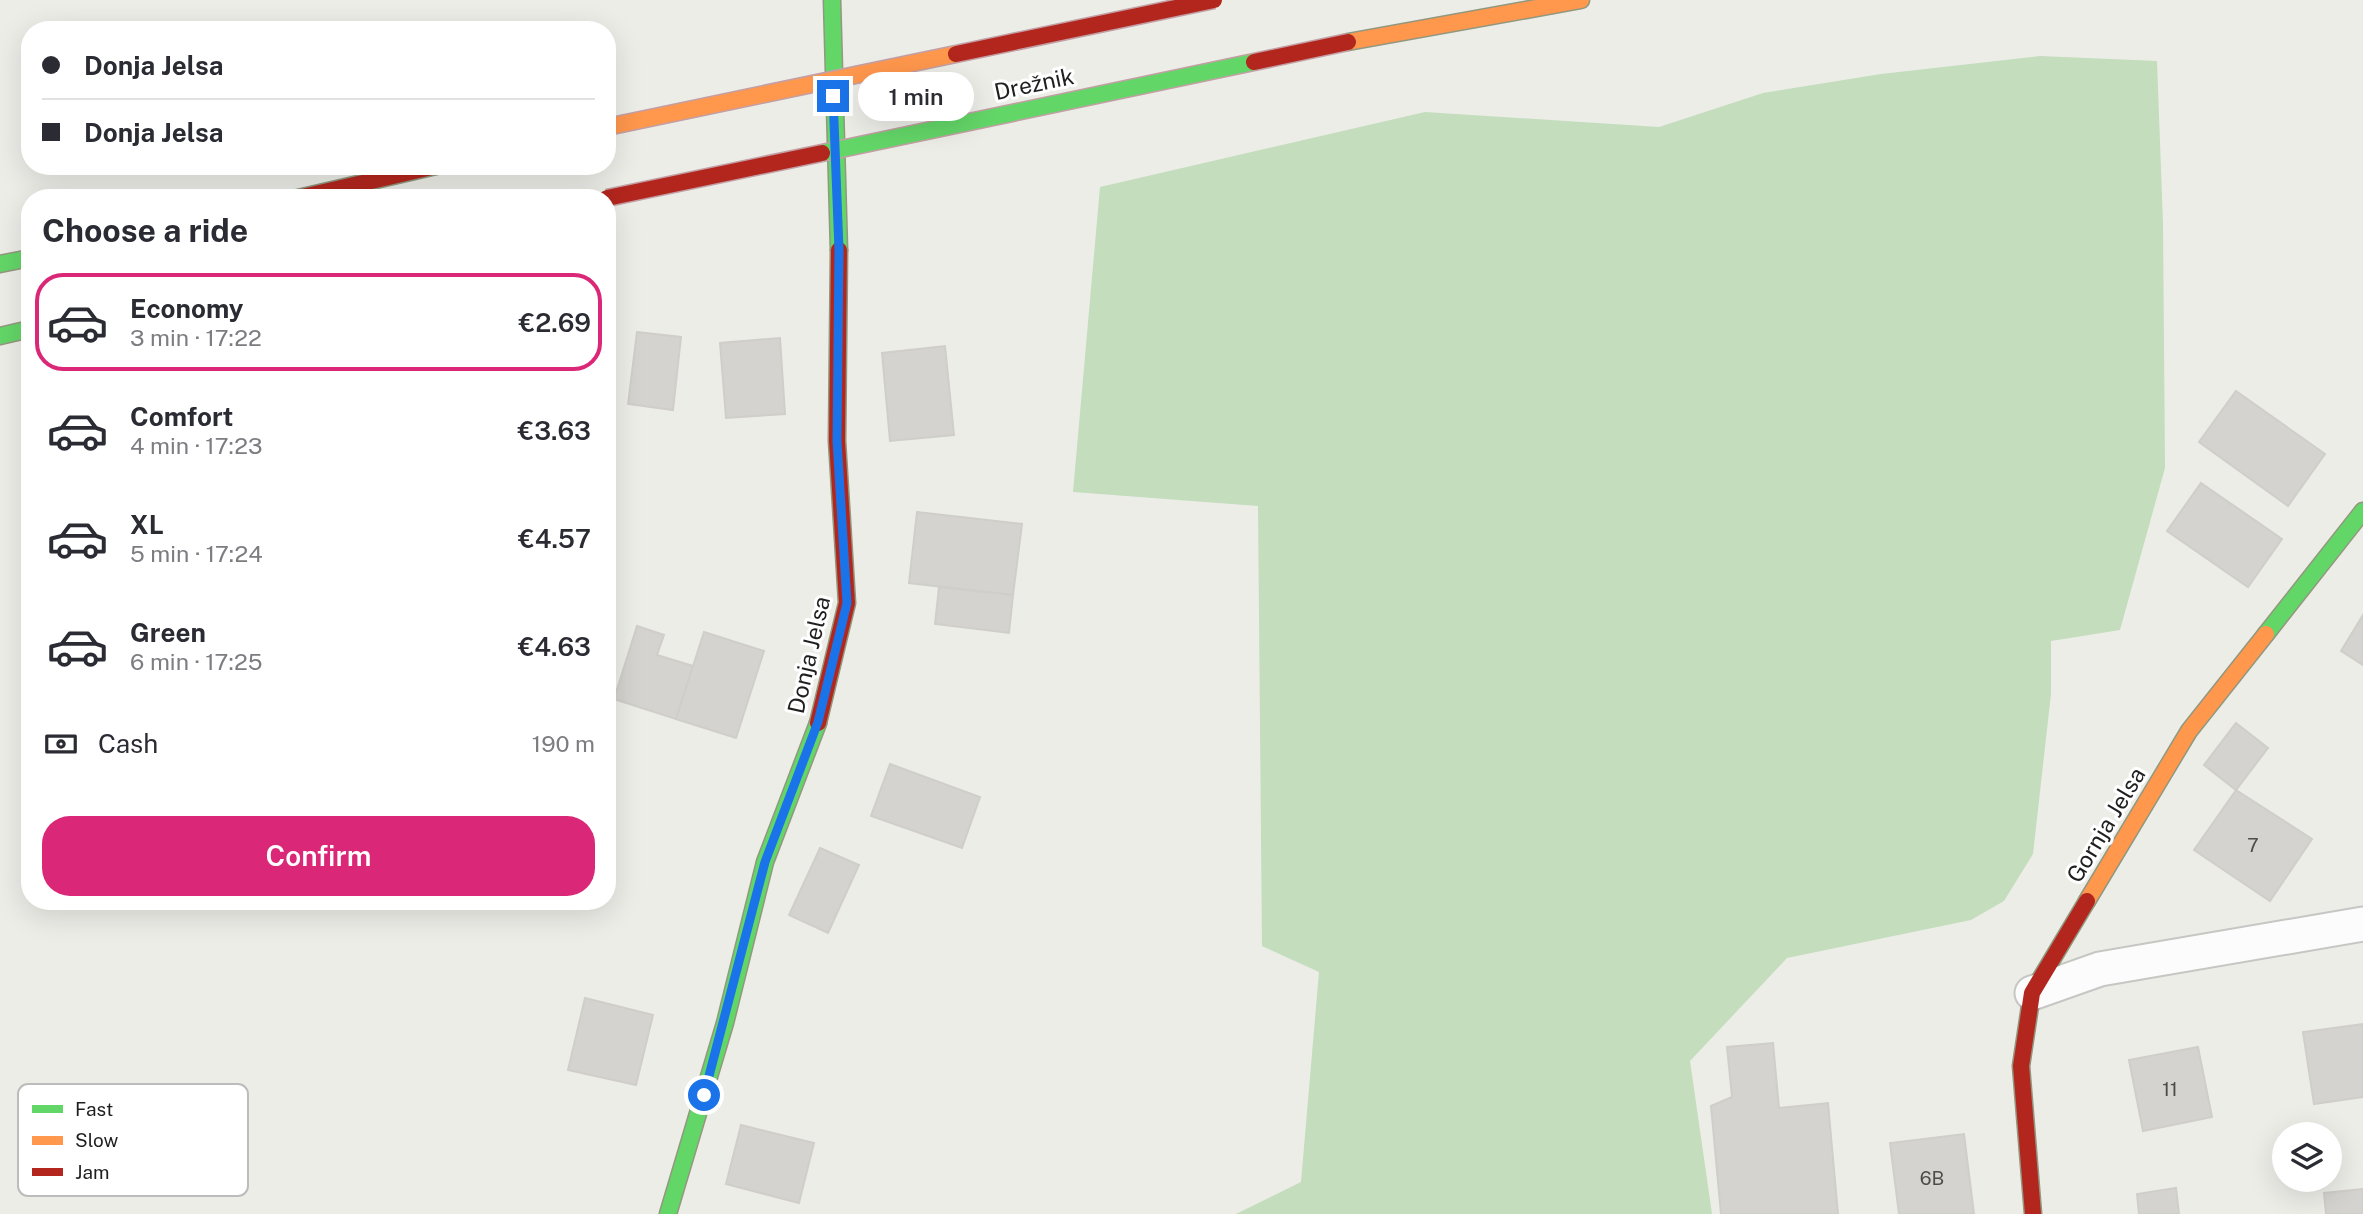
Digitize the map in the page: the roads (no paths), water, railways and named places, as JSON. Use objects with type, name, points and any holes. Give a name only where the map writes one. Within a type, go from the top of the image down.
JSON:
[{"type":"main road","name":"Donja Jelsa","points":[[668,1214],[725,1023],[765,862],[818,722],[847,603],[837,441],[839,250],[832,0]]},
{"type":"main road","name":"Drežnik","points":[[616,125],[1214,0]]},
{"type":"main road","name":"Drežnik","points":[[616,196],[1348,42],[1581,0]]},
{"type":"main road","points":[[337,189],[397,175]]},
{"type":"main road","points":[[0,264],[21,260]]},
{"type":"main road","points":[[0,336],[21,331]]},
{"type":"main road","name":"Gornja Jelsa","points":[[2033,1214],[2021,1066],[2032,993],[2189,731],[2363,511]]},
{"type":"street","points":[[2032,993],[2100,969],[2197,951],[2298,938],[2363,924]]}]
